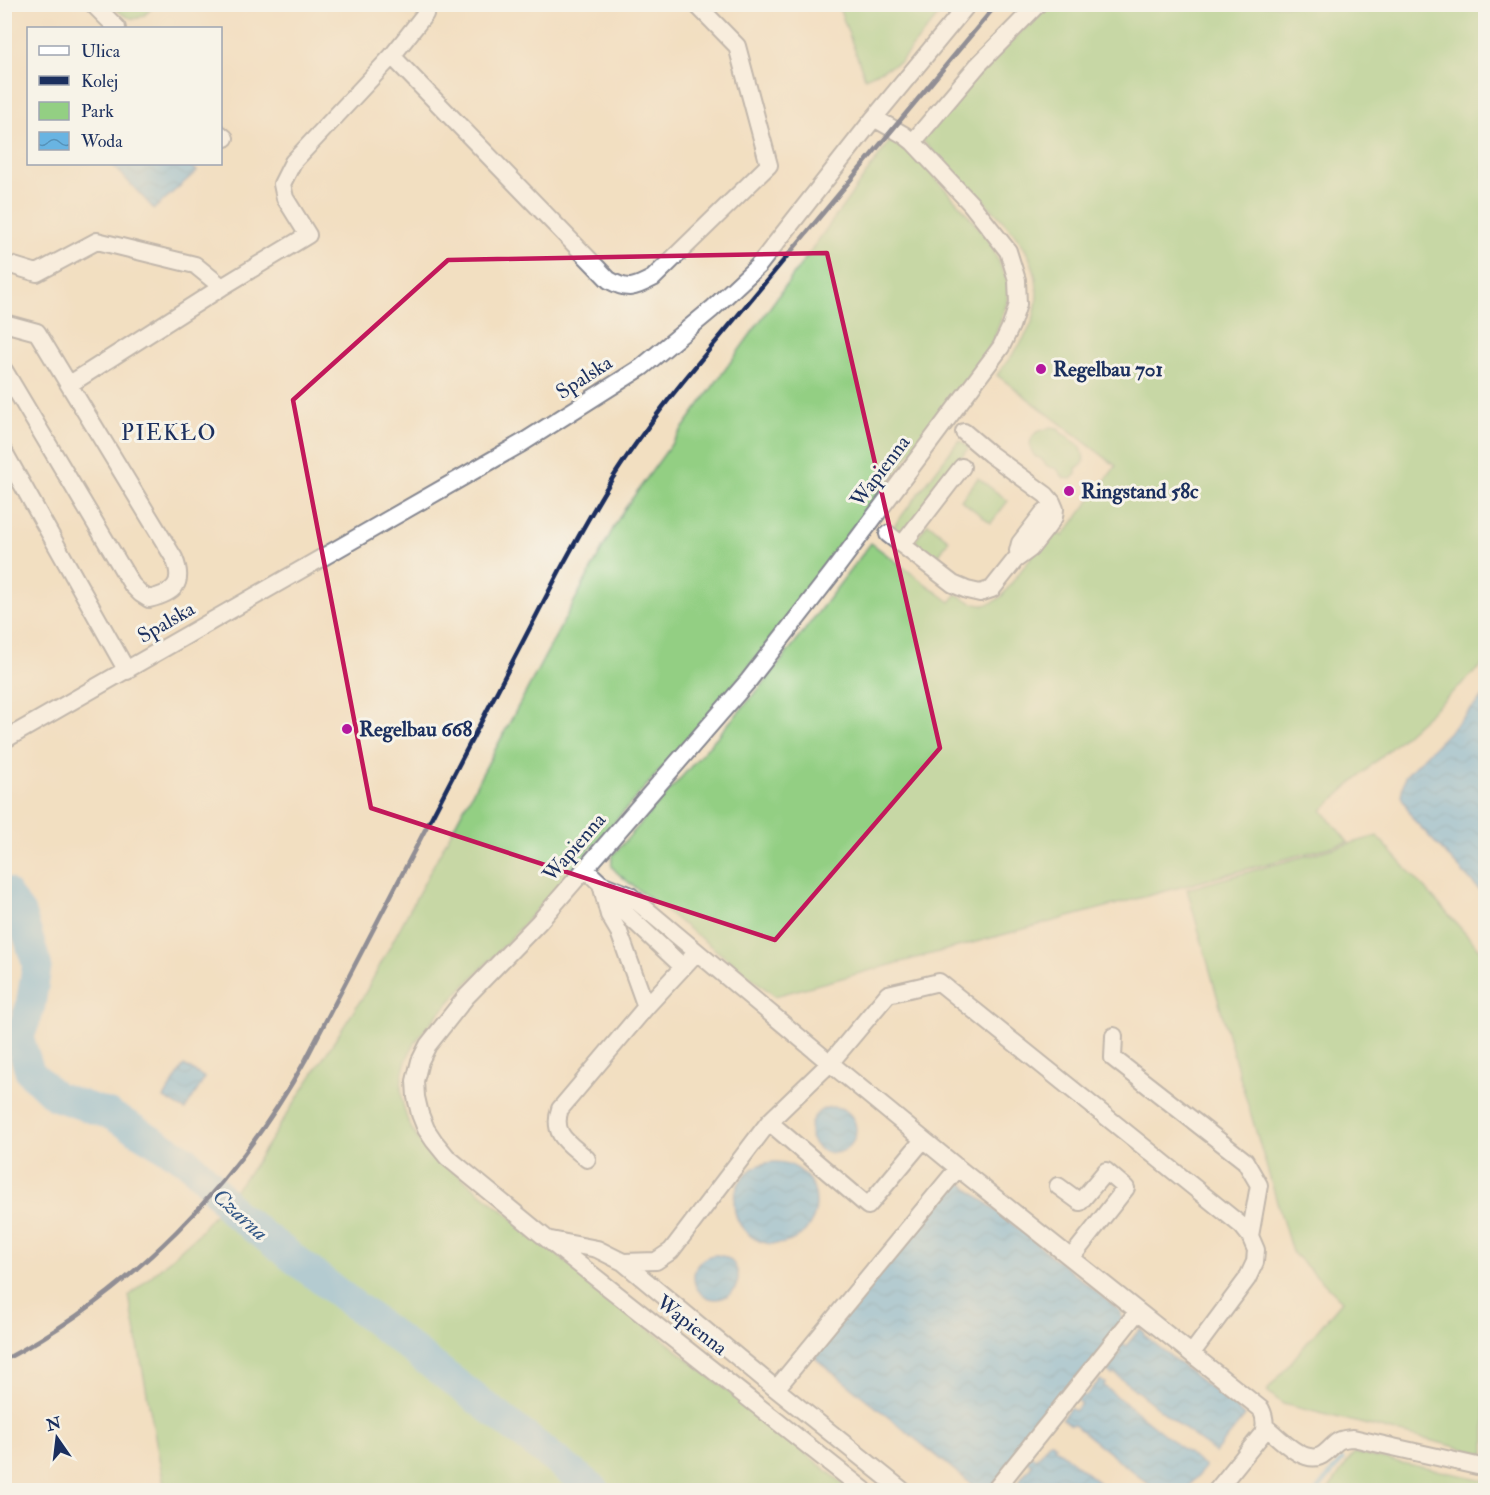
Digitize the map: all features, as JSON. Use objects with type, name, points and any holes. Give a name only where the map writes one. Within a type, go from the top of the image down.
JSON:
[{"type":"street","points":[[93,4],[116,27]]},
{"type":"street","points":[[70,384],[308,235],[285,198],[282,184],[293,162],[392,56],[425,14],[428,4]]},
{"type":"street","points":[[392,56],[609,280],[622,287],[638,286],[653,278],[769,165],[737,46],[696,4]]},
{"type":"street","name":"Spalska","points":[[4,740],[522,443],[642,367],[712,309],[758,266],[874,118],[968,4]]},
{"type":"street","points":[[913,142],[978,65],[1038,4]]},
{"type":"street","name":"Wapienna","points":[[864,1491],[447,1157],[434,1141],[420,1114],[415,1081],[420,1061],[441,1027],[466,997],[539,921],[748,680],[1001,347],[1018,304],[1017,280],[1008,251],[971,204],[913,142],[874,118]]},
{"type":"street","points":[[4,263],[37,273],[97,241],[195,265],[222,287]]},
{"type":"street","points":[[4,323],[37,332],[70,384],[174,558],[179,569],[178,580],[172,591],[149,599],[132,585],[4,370]]},
{"type":"street","points":[[888,534],[953,584],[980,593],[992,589],[1015,560],[1030,549],[1054,517],[1055,509],[1046,495],[964,432]]},
{"type":"street","name":"Spalska","points":[[4,452],[127,671]]},
{"type":"street","points":[[902,545],[962,467]]},
{"type":"street","points":[[1015,560],[1020,543],[1044,512]]},
{"type":"street","points":[[585,869],[601,884],[618,906],[683,967]]},
{"type":"street","points":[[601,884],[629,895],[923,1140],[1261,1409],[1265,1426],[1263,1433],[1217,1491]]},
{"type":"street","points":[[601,884],[609,915],[619,932],[646,1007]]},
{"type":"street","points":[[587,1159],[560,1134],[557,1117],[560,1109],[646,1007],[697,952]]},
{"type":"street","points":[[623,1262],[656,1262],[671,1251],[769,1122],[830,1063],[888,994],[939,982],[1233,1218],[1250,1236],[1256,1250],[1255,1262],[1247,1279],[1192,1353]]},
{"type":"street","points":[[1114,1036],[1113,1058],[1245,1161],[1259,1185],[1250,1236]]},
{"type":"street","points":[[769,1122],[868,1206],[923,1140]]},
{"type":"street","points":[[776,1389],[958,1167]]},
{"type":"street","points":[[1058,1186],[1080,1202],[1106,1171],[1126,1188],[1071,1258]]},
{"type":"street","points":[[547,1239],[597,1249],[623,1262],[902,1491]]},
{"type":"street","points":[[995,1491],[1138,1311]]},
{"type":"street","points":[[1265,1426],[1299,1454],[1309,1458],[1319,1457],[1342,1439],[1353,1438],[1485,1468]]},
{"type":"highlighted area","points":[[827,253],[940,748],[775,940],[371,808],[293,400],[448,260]]},
{"type":"green space","points":[[838,4],[947,5],[900,62],[865,78]]},
{"type":"green space","points":[[111,5],[154,5],[143,16],[133,18],[122,14]]},
{"type":"green space","points":[[1048,5],[1485,5],[1485,663],[1322,810],[1348,842],[775,996],[619,875],[612,866],[613,855],[765,682],[871,543],[950,602],[957,594],[979,605],[990,604],[1002,596],[1052,529],[1063,536],[1116,466],[997,375],[1022,341],[1033,320],[1037,293],[1032,265],[1027,252],[1011,230],[982,199],[979,201],[922,140],[983,70]]},
{"type":"green space","points":[[892,138],[907,147],[966,212],[990,243],[1006,277],[1008,289],[1007,303],[994,339],[987,352],[756,658],[559,885],[421,1034],[408,1056],[401,1093],[407,1117],[426,1149],[851,1490],[159,1490],[164,1485],[129,1296],[196,1236],[251,1170],[364,995],[621,514]]},
{"type":"green space","points":[[1050,427],[1058,428],[1081,449],[1084,461],[1076,468],[1076,474],[1071,479],[1064,478],[1056,468],[1047,465],[1031,451],[1030,442],[1035,434]]},
{"type":"green space","points":[[959,440],[969,447],[909,527],[900,532],[891,530]]},
{"type":"green space","points":[[978,478],[1008,501],[991,523],[961,500]]},
{"type":"green space","points":[[928,523],[949,540],[933,563],[916,546],[916,540]]},
{"type":"green space","points":[[1377,836],[1485,955],[1485,1454],[1283,1404],[1267,1391],[1342,1301],[1292,1252],[1187,889]]},
{"type":"green space","points":[[1354,1453],[1485,1480],[1485,1490],[1328,1490]]},
{"type":"water","points":[[113,165],[191,165],[197,171],[154,209]]},
{"type":"water","points":[[1485,695],[1485,896],[1413,819],[1401,796],[1405,776]]},
{"type":"water","points":[[184,1065],[205,1078],[185,1110],[164,1098]]},
{"type":"water","points":[[838,1107],[850,1113],[855,1121],[855,1139],[850,1147],[842,1152],[828,1153],[816,1147],[811,1139],[810,1125],[816,1113],[824,1108]]},
{"type":"water","points":[[767,1162],[783,1162],[798,1169],[809,1180],[816,1195],[813,1219],[804,1232],[783,1244],[767,1244],[752,1237],[741,1226],[734,1211],[734,1195],[741,1180],[752,1169]]},
{"type":"water","points":[[959,1181],[1121,1312],[1123,1324],[989,1489],[979,1490],[816,1359],[816,1351],[953,1182]]},
{"type":"water","points":[[716,1255],[731,1262],[738,1277],[731,1292],[716,1299],[701,1292],[694,1277],[701,1262]]},
{"type":"water","points":[[1140,1329],[1145,1333],[1144,1335],[1245,1416],[1215,1453],[1114,1373],[1112,1375],[1107,1370],[1121,1352],[1116,1348],[1120,1342],[1126,1346]]},
{"type":"water","points":[[1100,1380],[1105,1383],[1104,1386],[1205,1467],[1186,1490],[1156,1490],[1073,1424],[1071,1425],[1062,1418],[1070,1408],[1074,1411],[1081,1404],[1075,1399],[1080,1393],[1085,1397]]},
{"type":"water","points":[[1050,1441],[1055,1445],[1054,1447],[1108,1490],[1031,1490],[1022,1486],[1018,1482],[1032,1465],[1026,1460],[1031,1455],[1036,1459]]},
{"type":"waterway","name":"Czarna","points":[[4,891],[21,914],[37,965],[30,1008],[19,1038],[30,1072],[55,1096],[111,1115],[186,1160],[207,1180],[233,1212],[595,1490]]},
{"type":"waterway","points":[[1318,1490],[1342,1460]]},
{"type":"railway","points":[[4,1360],[51,1333],[137,1268],[214,1192],[248,1149],[306,1059],[560,570],[612,479],[683,381],[997,4]]},
{"type":"place","name":"Regelbau 701","points":[[1041,369]]},
{"type":"place","name":"Ringstand 58c","points":[[1069,491]]},
{"type":"place","name":"Regelbau 668","points":[[347,729]]},
{"type":"district","name":"PIEKŁO","points":[[169,432]]}]
